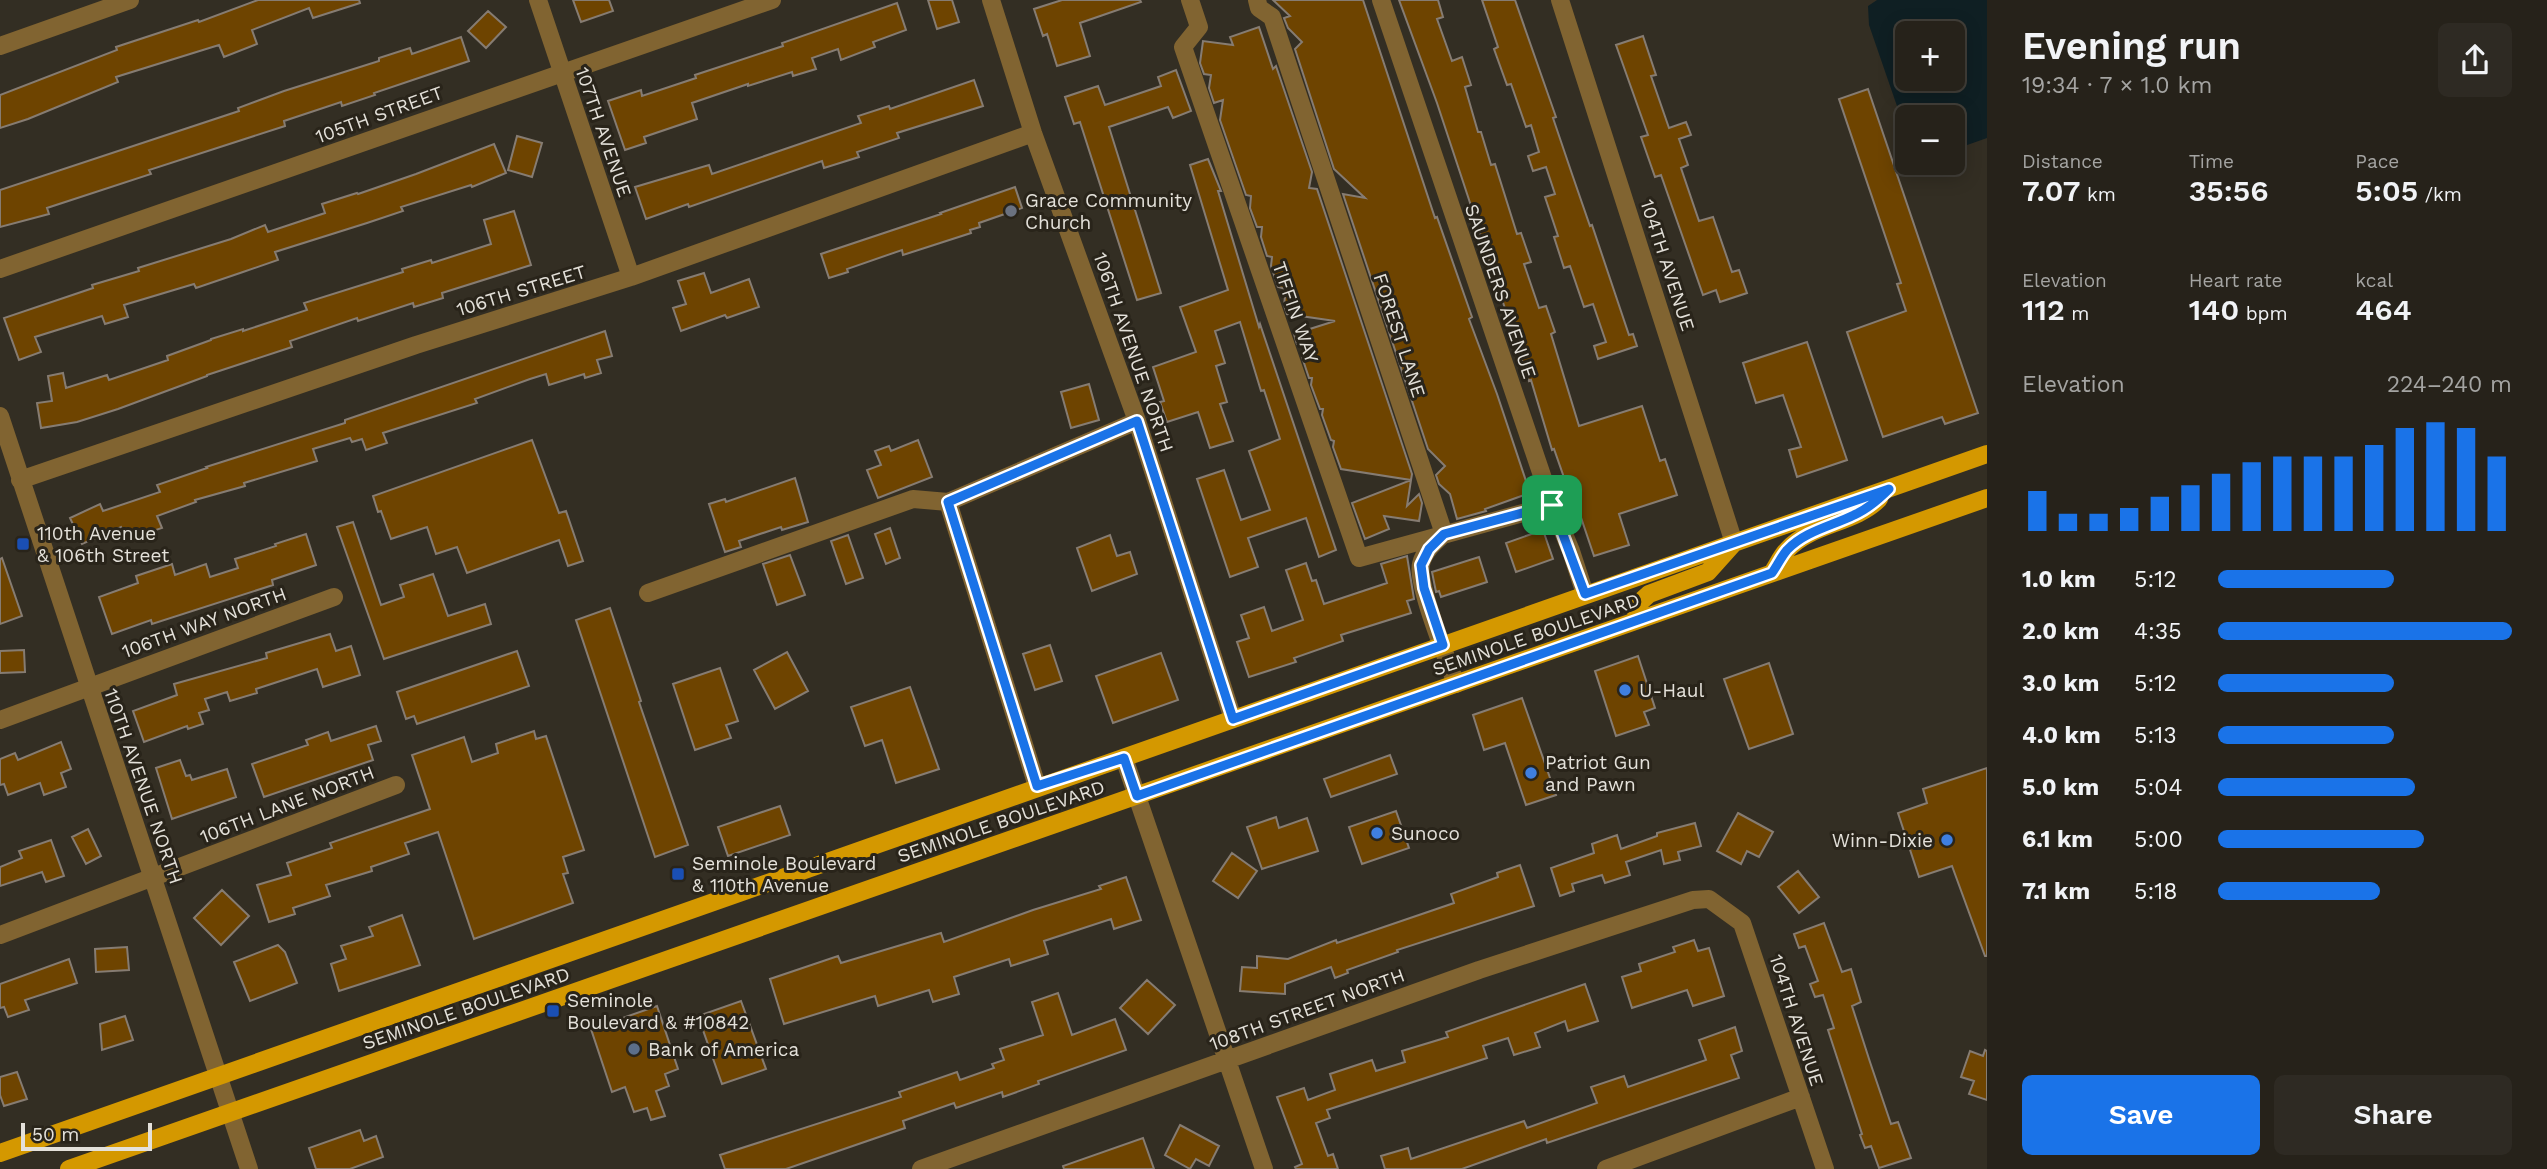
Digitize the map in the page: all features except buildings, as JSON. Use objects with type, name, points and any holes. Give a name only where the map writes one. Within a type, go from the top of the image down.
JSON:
[{"type":"main road","name":"SEMINOLE BOULEVARD","points":[[0,1153],[1987,454]]},
{"type":"main road","points":[[1772,573],[1786,551],[1797,541],[1873,505],[1889,489]]},
{"type":"main road","name":"SEMINOLE BOULEVARD","points":[[69,1169],[1987,498]]},
{"type":"main road","points":[[1635,621],[1639,603],[1648,594],[1708,572],[1734,543]]},
{"type":"street","points":[[0,46],[85,8],[130,0]]},
{"type":"street","name":"107TH AVENUE","points":[[538,0],[631,278]]},
{"type":"street","name":"105TH STREET","points":[[0,268],[772,0]]},
{"type":"street","name":"106TH AVENUE NORTH","points":[[991,0],[1033,133],[1137,421],[1233,719]]},
{"type":"street","name":"TIFFIN WAY","points":[[1190,0],[1199,27],[1183,47],[1359,558],[1444,534]]},
{"type":"street","name":"FOREST LANE","points":[[1256,0],[1259,8],[1272,17],[1444,534]]},
{"type":"street","name":"SAUNDERS AVENUE","points":[[1381,0],[1552,505],[1585,594]]},
{"type":"street","name":"104TH AVENUE","points":[[1560,0],[1734,543]]},
{"type":"street","name":"106TH STREET","points":[[20,480],[416,345],[631,278],[1033,133]]},
{"type":"street","name":"110TH AVENUE NORTH","points":[[0,416],[249,1169]]},
{"type":"street","points":[[648,593],[913,499],[948,502],[1137,421]]},
{"type":"street","name":"SEMINOLE BOULEVARD","points":[[948,502],[1037,786]]},
{"type":"street","points":[[1456,684],[1424,588],[1421,565],[1429,549],[1444,534],[1552,505]]},
{"type":"street","name":"106TH WAY NORTH","points":[[0,720],[334,597]]},
{"type":"street","points":[[1124,758],[1264,1169]]},
{"type":"street","name":"106TH LANE NORTH","points":[[153,877],[396,785]]},
{"type":"street","points":[[0,935],[153,877]]},
{"type":"street","name":"108TH STREET NORTH","points":[[921,1169],[1492,966],[1693,900],[1709,900]]},
{"type":"street","name":"104TH AVENUE","points":[[1709,900],[1742,923],[1825,1169]]},
{"type":"street","points":[[1605,1169],[1801,1097]]},
{"type":"shaded area","points":[[1877,0],[1987,0],[1987,138],[1965,146],[1965,105],[1897,105],[1869,25],[1868,6]]},
{"type":"place","name":"Grace Community Church","points":[[1011,211]]},
{"type":"place","name":"110th Avenue & 106th Street","points":[[23,544]]},
{"type":"place","name":"U-Haul","points":[[1625,690]]},
{"type":"place","name":"Patriot Gun and Pawn","points":[[1531,773]]},
{"type":"place","name":"Sunoco","points":[[1377,833]]},
{"type":"place","name":"Winn-Dixie","points":[[1947,840]]},
{"type":"place","name":"Seminole Boulevard & 110th Avenue","points":[[678,874]]},
{"type":"place","name":"Seminole Boulevard & #10842","points":[[553,1011]]},
{"type":"place","name":"Bank of America","points":[[634,1049]]},
{"type":"route","points":[[1137,421],[1233,719],[1443,645],[1424,588],[1421,565],[1429,549],[1444,534],[1552,505],[1585,594],[1889,489],[1873,505],[1797,541],[1786,551],[1772,573],[1137,796],[1124,758],[1037,786],[948,502],[1137,421]]}]
